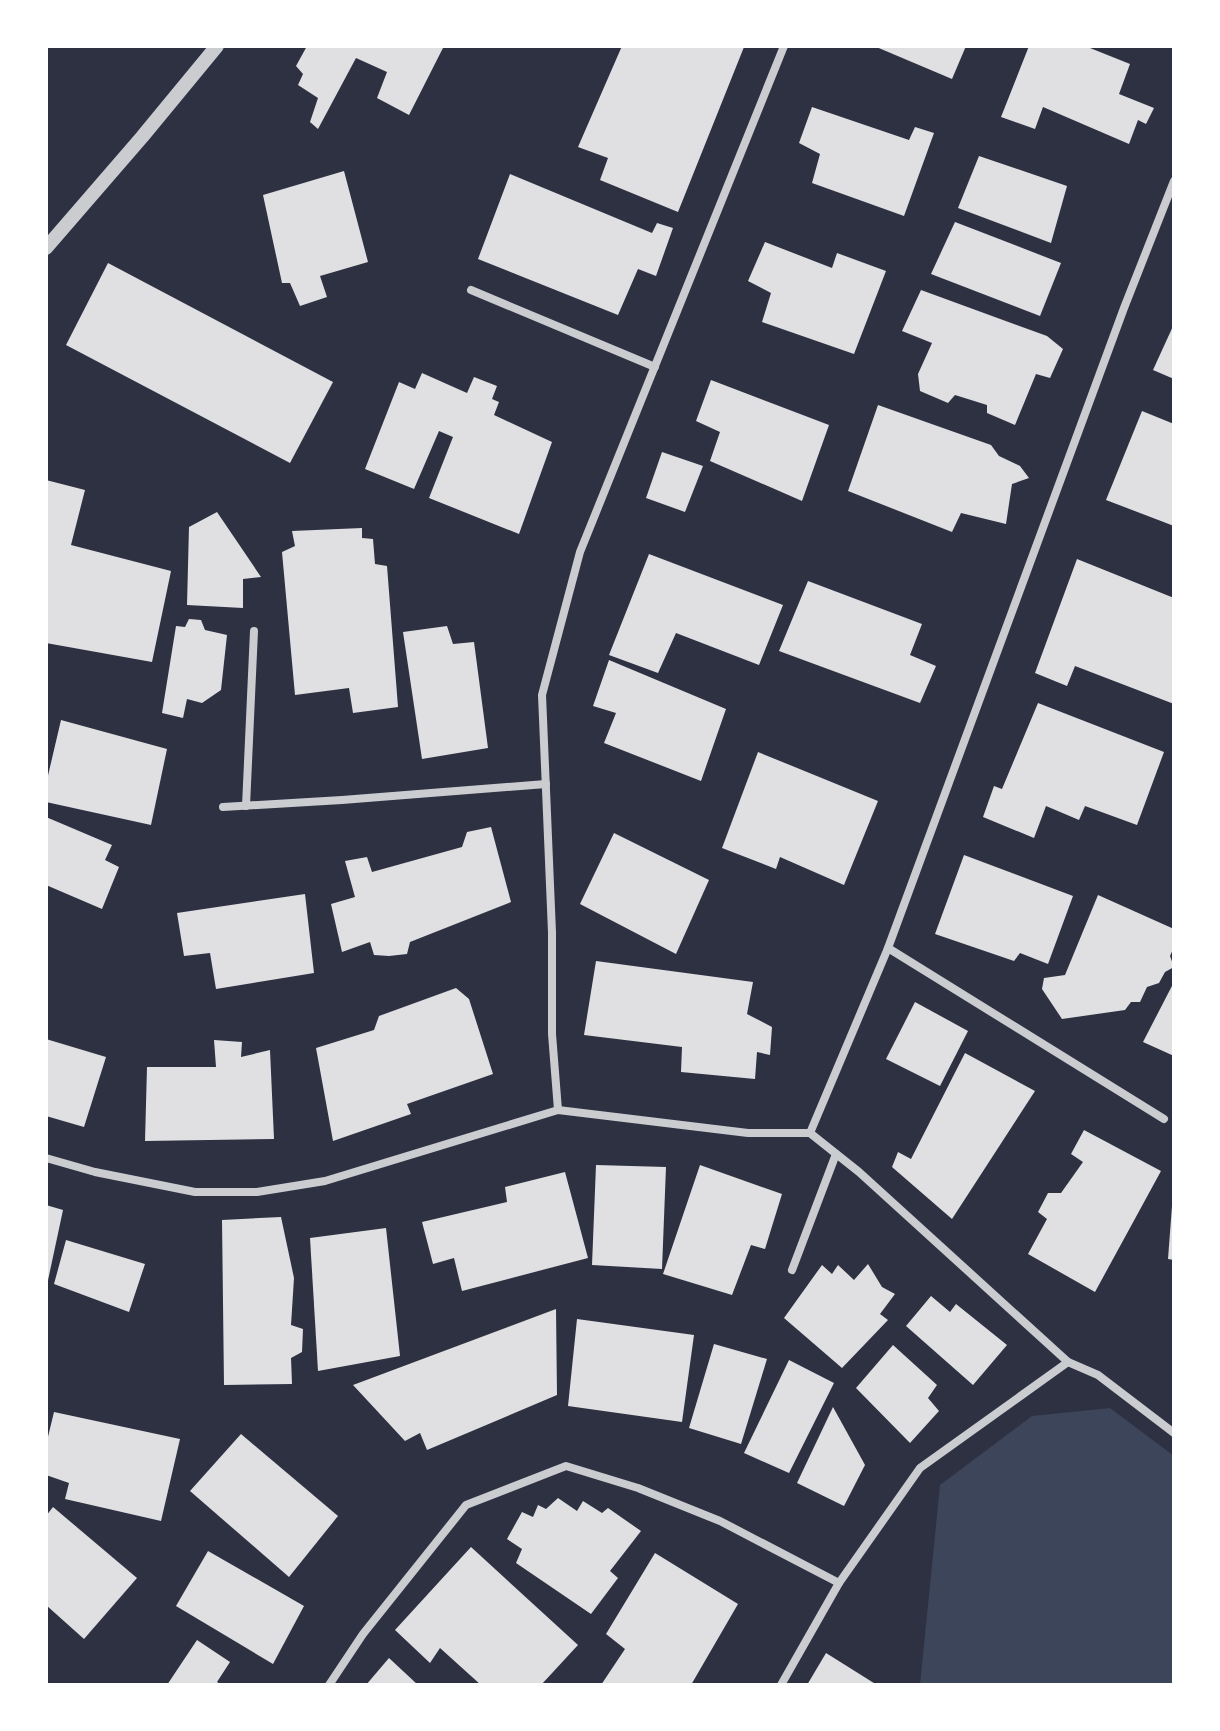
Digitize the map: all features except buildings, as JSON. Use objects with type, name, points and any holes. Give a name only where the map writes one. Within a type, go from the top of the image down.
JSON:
[{"type":"street","points":[[46,248],[217,46]]},
{"type":"street","points":[[558,1110],[552,1034],[552,932],[542,695],[580,552],[784,46]]},
{"type":"street","points":[[810,1133],[888,948],[1124,308],[1174,181]]},
{"type":"street","points":[[471,290],[655,367]]},
{"type":"street","points":[[246,806],[254,631]]},
{"type":"street","points":[[223,807],[546,784]]},
{"type":"street","points":[[888,948],[1164,1119]]},
{"type":"street","points":[[46,1158],[95,1172],[195,1192],[257,1192],[325,1181],[558,1110],[748,1133],[810,1133],[859,1172],[1068,1362],[1098,1375],[1174,1433]]},
{"type":"street","points":[[792,1270],[836,1154]]},
{"type":"street","points":[[781,1685],[839,1583],[920,1468],[1068,1362]]},
{"type":"street","points":[[329,1685],[363,1634],[466,1505],[566,1466],[638,1488],[720,1521],[839,1583]]},
{"type":"shaded area","points":[[1110,1408],[1174,1456],[1174,1685],[920,1685],[940,1485],[1032,1416]]}]
